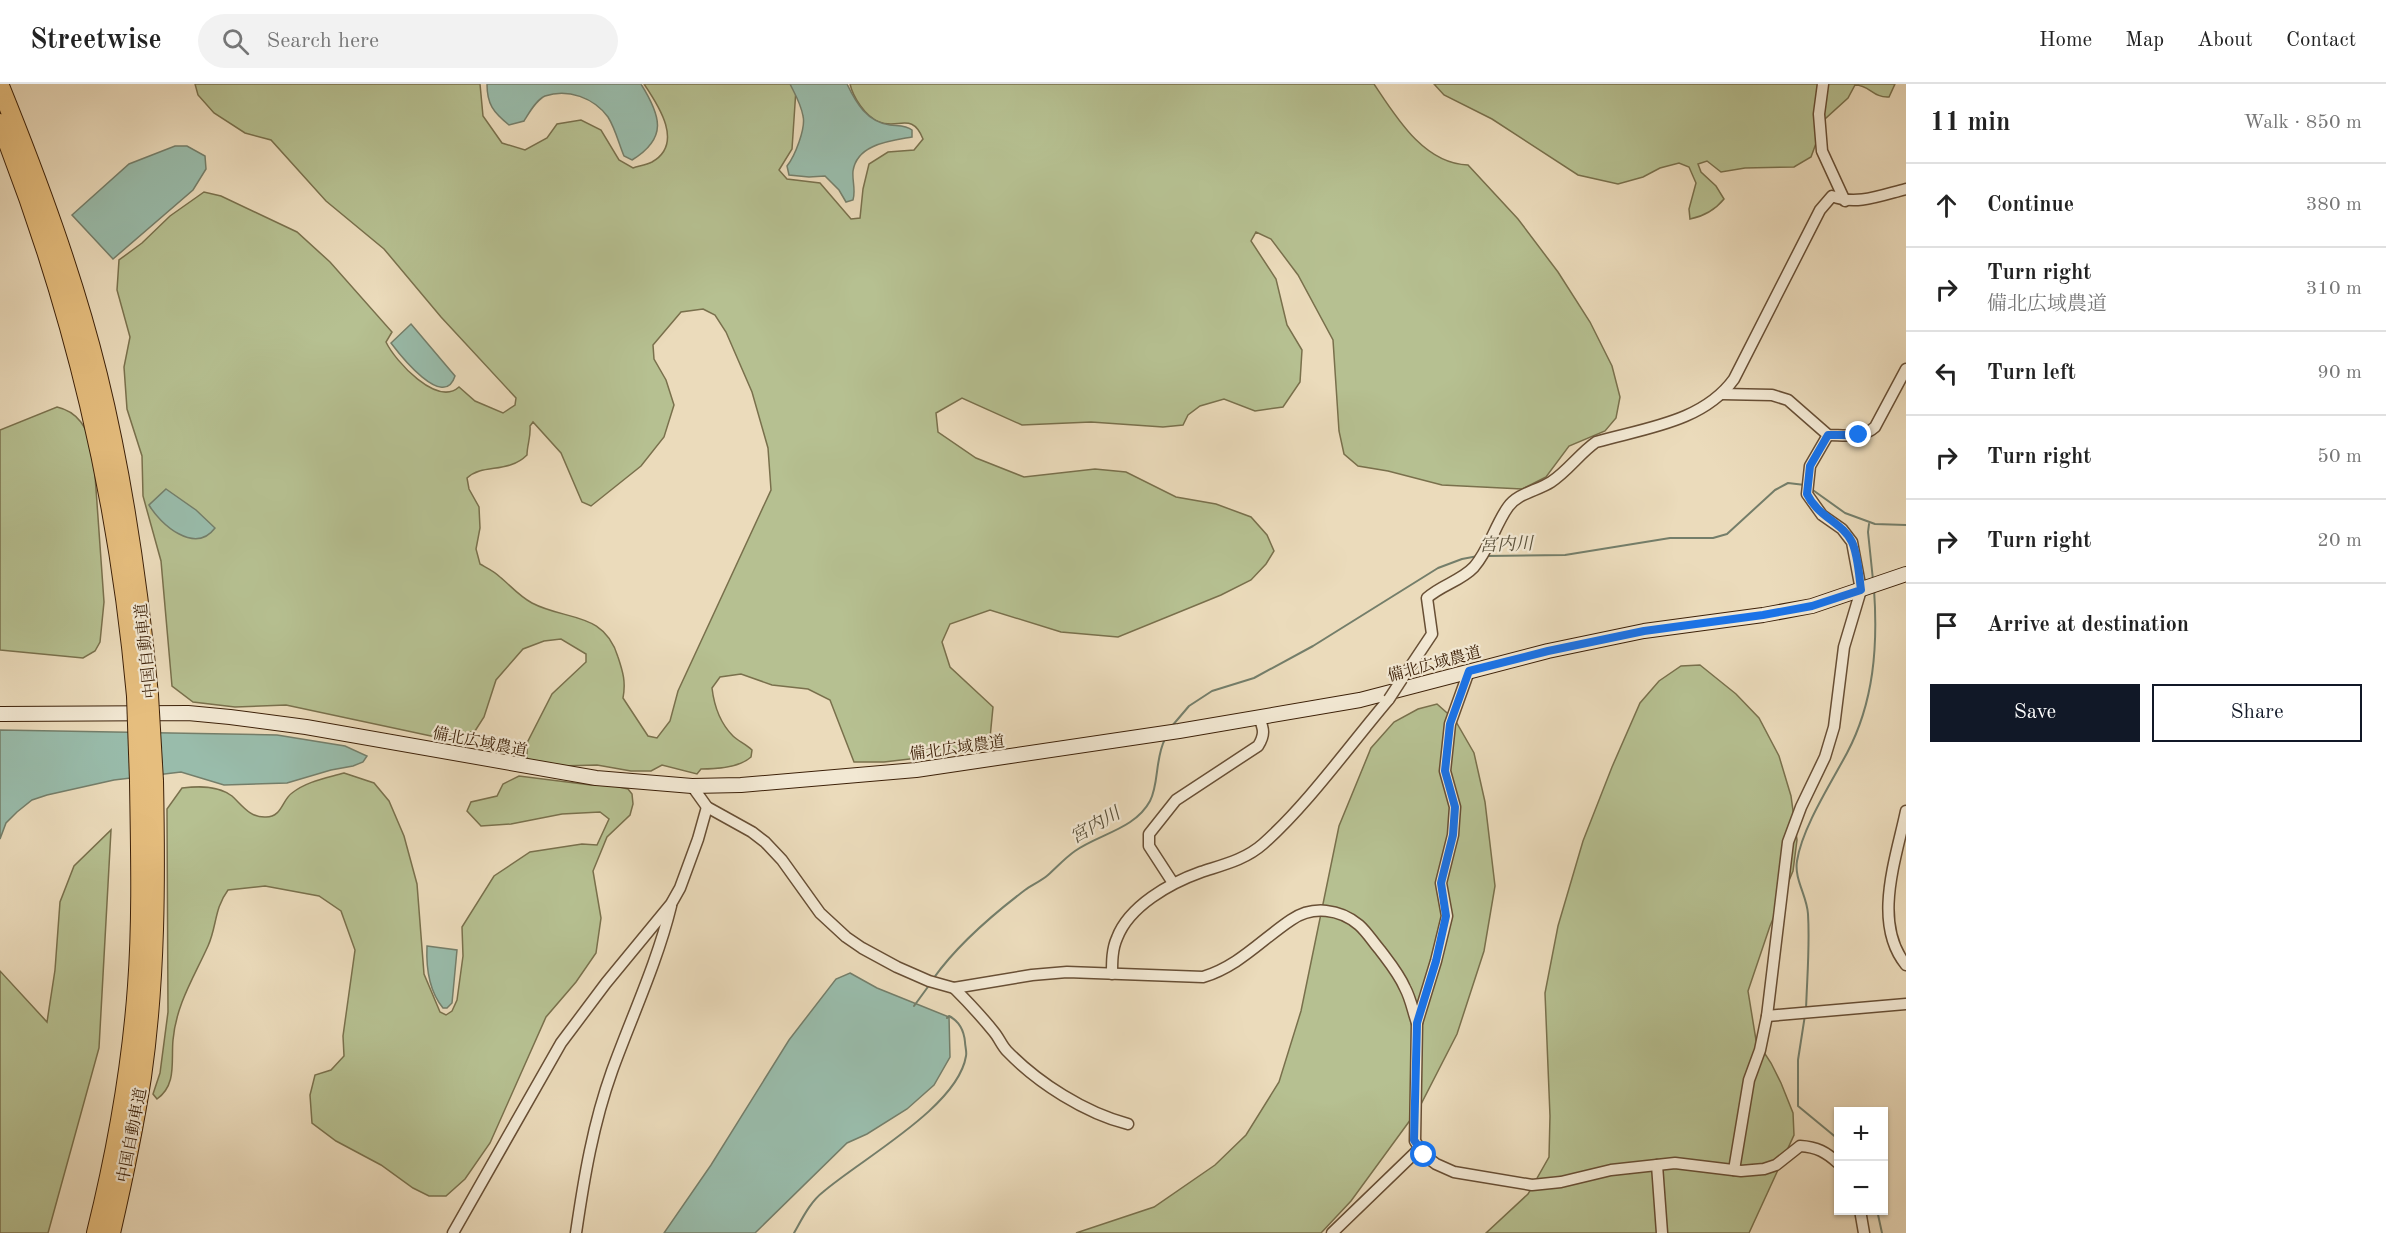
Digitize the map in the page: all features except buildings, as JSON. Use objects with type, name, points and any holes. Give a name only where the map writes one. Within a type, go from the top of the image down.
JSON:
[{"type":"highway","name":"中国自動車道","points":[[0,86],[51,220],[98,373],[132,542],[156,884],[150,999],[142,1076],[127,1166],[111,1233]]},
{"type":"highway","name":"中国自動車道","points":[[0,123],[38,225],[86,386],[103,461],[129,625],[143,696]]},
{"type":"highway","name":"中国自動車道","points":[[96,1233],[113,1162],[127,1083],[137,986],[147,781]]},
{"type":"street","points":[[1823,84],[1819,114],[1822,152],[1845,201]]},
{"type":"street","points":[[1112,974],[1113,951],[1124,924],[1159,891],[1173,883],[1232,863],[1260,847],[1291,816],[1389,699],[1432,634],[1427,598],[1435,590],[1473,568],[1507,507],[1515,498],[1538,490],[1554,481],[1584,450],[1596,442],[1690,414],[1706,407],[1722,394],[1734,378],[1820,210],[1832,196],[1845,201],[1866,199],[1906,189]]},
{"type":"street","points":[[1722,394],[1772,395],[1788,400],[1828,435],[1859,435],[1869,433],[1875,427],[1906,369]]},
{"type":"street","points":[[1734,1170],[1749,1080],[1760,1050],[1767,1016],[1788,842],[1834,728],[1844,647],[1861,590],[1852,542],[1842,530],[1822,515],[1807,494],[1810,466],[1828,435]]},
{"type":"street","name":"備北広域農道","points":[[0,714],[188,713],[230,717],[306,727],[596,778],[692,786],[741,785],[916,770],[1179,731],[1360,700],[1548,651],[1644,631],[1812,606],[1906,574]]},
{"type":"street","points":[[1469,671],[1450,724],[1445,771],[1455,807],[1453,835],[1441,883],[1446,916],[1436,961],[1417,1023],[1414,1140],[1436,1164],[1454,1172],[1532,1185],[1562,1182],[1611,1170],[1675,1163],[1734,1170],[1764,1169],[1776,1165],[1800,1146],[1819,1149],[1836,1161]]},
{"type":"street","points":[[1173,883],[1149,846],[1149,834],[1176,800],[1258,746],[1264,729],[1259,718]]},
{"type":"street","points":[[692,786],[707,807],[752,832],[765,842],[782,860],[820,913],[846,937],[897,967],[929,981],[954,988],[1032,975],[1067,972],[1203,977],[1221,971],[1240,960],[1291,920],[1313,910],[1324,910],[1340,914],[1359,925],[1367,934],[1396,971],[1407,990],[1417,1023]]},
{"type":"street","points":[[453,1233],[561,1043],[606,983],[671,904],[680,888],[695,849],[707,807]]},
{"type":"street","points":[[1906,811],[1888,903],[1894,946],[1906,965]]},
{"type":"street","points":[[576,1233],[592,1137],[611,1073],[662,942],[671,904]]},
{"type":"street","points":[[954,988],[995,1033],[1005,1050],[1036,1078],[1112,1120],[1128,1124]]},
{"type":"street","points":[[1767,1016],[1906,1004]]},
{"type":"street","points":[[1332,1233],[1420,1148]]},
{"type":"street","points":[[1658,1165],[1662,1233]]},
{"type":"street","points":[[1861,1215],[1864,1233]]},
{"type":"shaded area","points":[[195,84],[480,84],[483,116],[502,143],[525,150],[547,138],[557,124],[581,120],[601,130],[619,160],[633,168],[652,162],[661,154],[666,145],[666,124],[644,84],[793,84],[796,89],[792,149],[779,170],[787,179],[820,183],[851,219],[860,218],[863,189],[869,164],[888,152],[914,150],[923,139],[919,131],[909,123],[886,124],[874,119],[860,106],[850,84],[1374,84],[1402,124],[1425,148],[1452,163],[1468,165],[1518,219],[1558,272],[1590,322],[1612,366],[1620,397],[1616,418],[1605,431],[1569,446],[1546,477],[1522,489],[1442,485],[1358,466],[1344,454],[1339,431],[1333,340],[1298,275],[1271,239],[1256,232],[1251,241],[1276,279],[1287,325],[1302,350],[1300,382],[1283,407],[1255,411],[1224,399],[1200,406],[1188,415],[1183,425],[1163,427],[1091,422],[1022,425],[962,398],[936,413],[938,432],[976,458],[1024,477],[1095,469],[1126,472],[1176,497],[1216,504],[1251,517],[1267,535],[1274,551],[1266,564],[1251,580],[1221,595],[1118,637],[1061,632],[990,610],[950,624],[942,642],[950,667],[993,707],[990,738],[978,751],[884,762],[854,762],[830,700],[808,689],[772,685],[741,674],[720,677],[712,688],[721,720],[733,736],[752,750],[751,757],[740,764],[701,769],[697,774],[662,765],[651,771],[631,771],[597,765],[559,766],[527,760],[527,743],[552,694],[586,662],[586,654],[561,639],[544,641],[523,649],[496,680],[484,717],[475,731],[453,737],[431,736],[286,705],[235,707],[193,702],[172,686],[161,561],[143,496],[142,456],[127,409],[124,367],[130,337],[117,290],[119,260],[142,243],[170,216],[204,192],[221,196],[297,232],[330,262],[392,332],[386,342],[398,360],[429,387],[450,392],[459,387],[475,401],[503,413],[515,405],[516,398],[441,317],[384,249],[326,201],[271,140],[245,133],[214,113],[198,95]],"holes":[[[703,309],[715,315],[726,332],[752,392],[768,448],[771,490],[678,691],[670,721],[657,738],[648,736],[623,698],[624,682],[618,657],[612,642],[603,632],[594,624],[532,603],[495,573],[480,564],[476,549],[480,528],[479,507],[469,489],[467,478],[473,473],[504,467],[520,461],[527,455],[530,426],[533,422],[561,453],[582,502],[591,506],[641,466],[664,437],[674,405],[666,380],[654,359],[653,345],[681,312]]]},
{"type":"shaded area","points":[[487,84],[641,84],[656,116],[658,126],[656,135],[644,152],[632,160],[624,156],[613,126],[602,110],[580,96],[563,93],[545,96],[533,107],[524,121],[509,125],[492,107]]},
{"type":"shaded area","points":[[790,84],[847,84],[858,105],[869,116],[882,123],[910,128],[912,137],[876,145],[861,155],[853,171],[853,200],[846,202],[839,190],[825,176],[789,175],[787,166],[799,142],[804,121],[798,99]]},
{"type":"shaded area","points":[[1434,84],[1895,84],[1889,97],[1879,96],[1864,87],[1855,85],[1848,98],[1825,119],[1811,157],[1794,167],[1745,168],[1721,172],[1707,161],[1698,164],[1701,172],[1716,186],[1724,199],[1709,212],[1690,219],[1689,209],[1696,183],[1689,167],[1679,163],[1618,184],[1578,175],[1492,119],[1444,95]]},
{"type":"shaded area","points":[[175,146],[187,146],[205,156],[206,169],[193,190],[113,259],[72,215],[129,164]]},
{"type":"shaded area","points":[[411,324],[455,376],[449,385],[442,387],[422,377],[391,343]]},
{"type":"shaded area","points":[[57,407],[65,409],[81,422],[93,447],[104,602],[100,642],[95,651],[83,658],[0,650],[0,430]]},
{"type":"shaded area","points":[[166,489],[196,510],[215,528],[207,536],[188,538],[169,528],[149,505]]},
{"type":"shaded area","points":[[1700,665],[1736,694],[1759,718],[1779,756],[1791,796],[1797,840],[1793,871],[1770,926],[1748,991],[1756,1040],[1771,1063],[1793,1113],[1794,1135],[1749,1233],[1486,1233],[1528,1194],[1549,1157],[1550,1116],[1545,993],[1558,926],[1583,841],[1640,703],[1659,681],[1681,666]]},
{"type":"shaded area","points":[[1437,704],[1455,720],[1474,753],[1485,802],[1495,886],[1484,951],[1457,1034],[1419,1108],[1351,1201],[1321,1233],[1076,1233],[1154,1207],[1215,1165],[1246,1135],[1279,1082],[1301,1011],[1339,826],[1371,748],[1394,722],[1418,709]]},
{"type":"shaded area","points":[[0,730],[277,735],[345,746],[367,756],[363,762],[353,766],[287,783],[224,785],[181,772],[114,780],[47,795],[32,800],[17,812],[6,823],[0,839]]},
{"type":"shaded area","points":[[344,773],[374,783],[389,801],[404,836],[417,884],[424,974],[440,1012],[446,1015],[452,1011],[457,1000],[463,956],[462,927],[494,876],[530,852],[582,844],[597,845],[609,819],[600,812],[562,814],[511,824],[481,826],[467,811],[471,802],[497,796],[503,784],[519,776],[591,785],[606,784],[628,789],[632,794],[633,804],[630,815],[607,837],[593,871],[601,918],[596,953],[576,982],[546,1017],[490,1143],[465,1179],[446,1196],[429,1196],[413,1188],[381,1165],[336,1141],[312,1123],[310,1095],[315,1075],[331,1070],[344,1056],[343,1036],[355,950],[341,911],[319,896],[265,886],[228,890],[220,904],[208,946],[186,991],[178,1015],[168,1087],[157,1099],[153,1094],[160,1073],[168,1012],[167,809],[182,788],[208,787],[226,792],[255,815],[271,816],[279,811],[289,796],[298,789],[317,780]]},
{"type":"shaded area","points":[[111,830],[99,1048],[48,1233],[0,1233],[0,971],[47,1022],[55,970],[60,902],[74,866]]},
{"type":"shaded area","points":[[427,946],[457,950],[452,1003],[447,1008],[443,1008],[434,994],[428,971]]},
{"type":"shaded area","points":[[850,973],[877,988],[949,1017],[950,1057],[934,1085],[907,1109],[867,1134],[847,1143],[755,1233],[664,1233],[711,1165],[789,1040],[836,979]]},
{"type":"waterway","name":"宮内川","points":[[1487,556],[1565,555],[1670,538],[1713,538],[1727,534],[1775,490],[1788,483],[1805,485]]},
{"type":"waterway","name":"宮内川","points":[[1810,488],[1845,513],[1875,524],[1906,525]]},
{"type":"waterway","points":[[1869,524],[1873,580]]},
{"type":"waterway","name":"宮内川","points":[[1172,726],[1189,706],[1212,691],[1254,678],[1313,646],[1438,568],[1478,556]]},
{"type":"waterway","points":[[1806,1010],[1808,914],[1797,874],[1797,861],[1811,820],[1847,753],[1863,714],[1874,652],[1874,589]]},
{"type":"waterway","name":"宮内川","points":[[933,979],[964,942],[1025,890],[1045,877],[1075,851],[1126,825],[1143,810],[1153,794],[1165,739]]},
{"type":"waterway","name":"宮内川","points":[[914,1006],[930,984]]},
{"type":"waterway","points":[[1805,1015],[1798,1060],[1798,1106],[1834,1136]]},
{"type":"waterway","name":"宮内川","points":[[794,1233],[818,1196],[906,1131],[946,1094],[959,1075],[966,1054],[962,1030],[953,1018],[949,1016],[947,1018]]},
{"type":"waterway","points":[[1878,1215],[1882,1233]]},
{"type":"route","points":[[1424,1155],[1414,1140],[1417,1023],[1436,961],[1446,916],[1441,883],[1453,835],[1455,807],[1445,771],[1450,724],[1469,671],[1548,651],[1644,631],[1812,606],[1861,590],[1852,542],[1842,530],[1822,515],[1807,494],[1810,466],[1828,435],[1859,435]]}]
